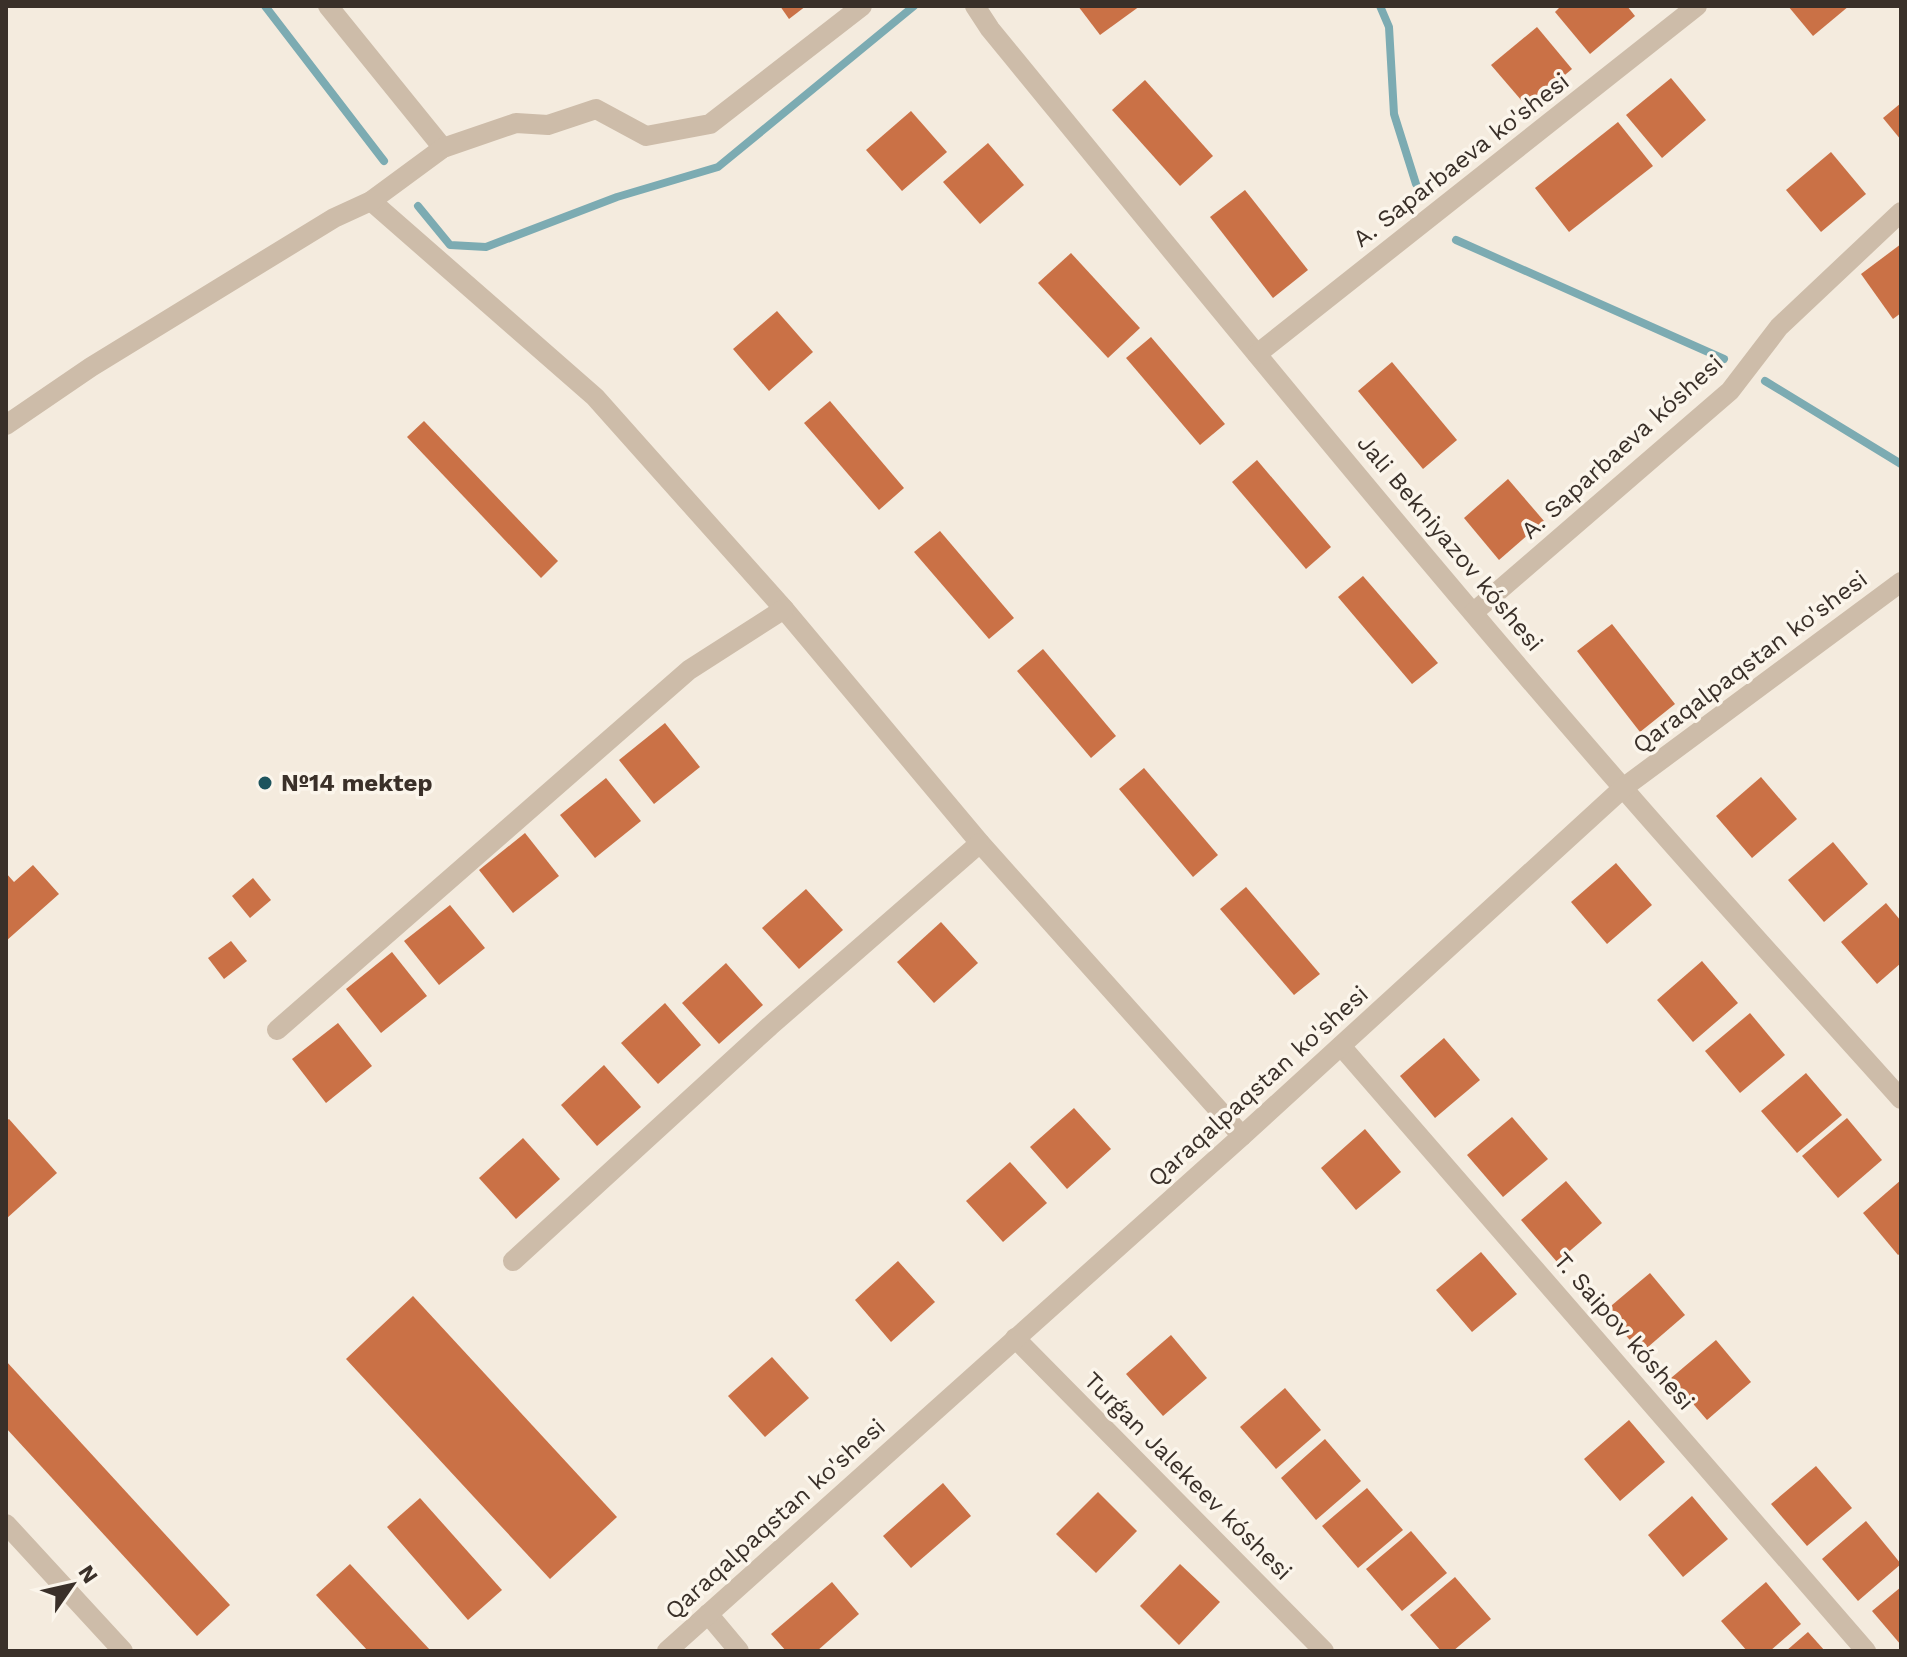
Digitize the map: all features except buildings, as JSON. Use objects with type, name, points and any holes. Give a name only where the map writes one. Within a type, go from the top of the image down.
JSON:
[{"type":"street","points":[[328,6],[443,148]]},
{"type":"street","points":[[6,425],[104,359],[334,218],[371,201],[443,148],[516,123],[548,125],[596,109],[646,136],[710,124],[862,6]]},
{"type":"street","name":"Jali Bekniyazov kóshesi","points":[[975,6],[990,29],[1257,354],[1623,788],[1901,1099]]},
{"type":"street","name":"A. Saparbaeva ko'shesi","points":[[1257,354],[1697,6]]},
{"type":"street","points":[[371,201],[595,397],[784,609],[980,843],[1242,1136]]},
{"type":"street","name":"A. Saparbaeva kóshesi","points":[[1474,612],[1730,391],[1779,327],[1901,212]]},
{"type":"street","name":"Qaraqalpaqstan ko'shesi","points":[[667,1651],[1242,1136],[1623,788],[1901,582]]},
{"type":"street","points":[[277,1030],[689,670],[784,609]]},
{"type":"street","points":[[513,1261],[770,1026],[980,843]]},
{"type":"street","name":"T. Saipov kóshesi","points":[[1341,1046],[1866,1651]]},
{"type":"street","name":"Turǵan Jalekeev kóshesi","points":[[1015,1338],[1324,1651]]},
{"type":"street","points":[[6,1524],[123,1651]]},
{"type":"street","points":[[708,1614],[739,1651]]},
{"type":"waterway","points":[[265,6],[384,161]]},
{"type":"waterway","points":[[418,206],[450,245],[486,247],[617,197],[718,167],[914,6]]},
{"type":"waterway","points":[[1380,6],[1389,27],[1394,114],[1416,184]]},
{"type":"waterway","points":[[1456,240],[1724,359]]},
{"type":"waterway","points":[[1765,381],[1901,464]]},
{"type":"place","name":"№14 mektep","points":[[265,783]]}]
